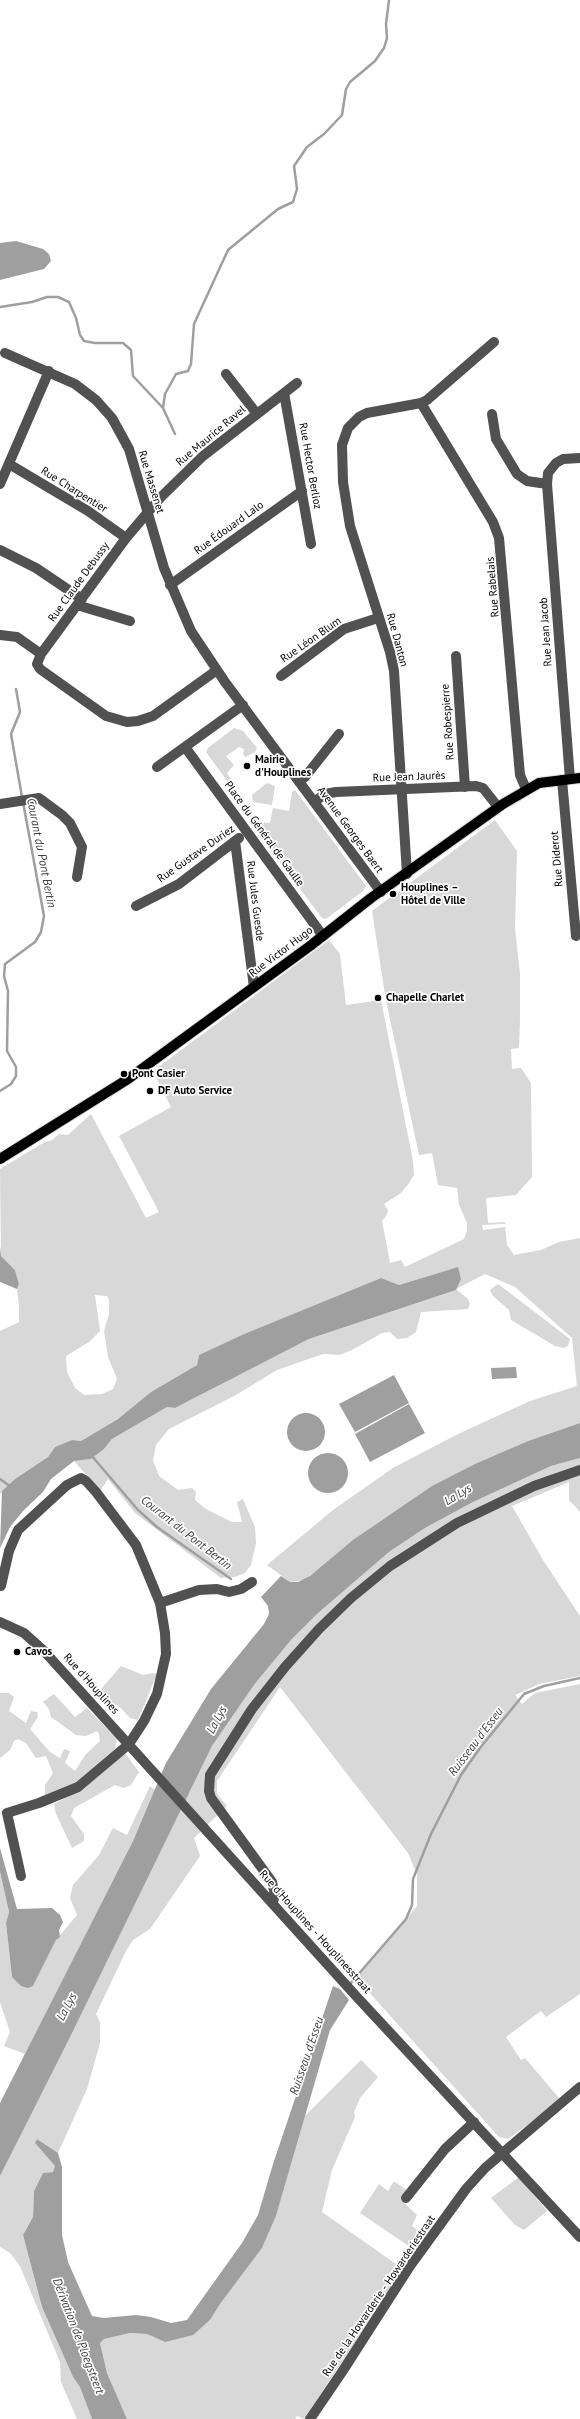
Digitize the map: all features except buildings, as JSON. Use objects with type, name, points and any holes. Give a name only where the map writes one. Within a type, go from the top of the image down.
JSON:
[{"type":"main road","name":"Rue Victor Hugo","points":[[0,1159],[119,1086],[323,936],[360,907],[498,807],[526,789],[544,782],[571,779]]},
{"type":"street","points":[[421,403],[431,397],[494,342]]},
{"type":"street","name":"Rue Massenet","points":[[5,353],[49,371],[83,389],[102,405],[112,418],[129,449],[170,585],[191,631],[216,670]]},
{"type":"street","points":[[0,484],[49,371]]},
{"type":"street","name":"Rue Maurice Ravel","points":[[226,374],[256,414]]},
{"type":"street","name":"Rue Maurice Ravel","points":[[148,512],[194,463],[297,383]]},
{"type":"street","name":"Rue Hector Berlioz","points":[[284,393],[311,544]]},
{"type":"street","name":"Rue Danton","points":[[407,874],[394,671],[350,526],[344,490],[342,445],[348,428],[355,420],[367,413],[421,403]]},
{"type":"street","name":"Rue Rabelais","points":[[421,403],[493,522],[499,538],[520,775],[526,789]]},
{"type":"street","points":[[492,414],[496,439],[517,474],[527,481],[547,484],[548,473],[556,463],[563,459],[580,458]]},
{"type":"street","name":"Rue Charpentier","points":[[8,464],[88,510],[126,538]]},
{"type":"street","name":"Rue Jean Jacob","points":[[547,484],[571,779]]},
{"type":"street","name":"Rue Édouard Lalo","points":[[170,585],[302,491]]},
{"type":"street","name":"Rue Claude Debussy","points":[[41,654],[126,538],[148,512]]},
{"type":"street","points":[[0,550],[27,563],[80,602],[130,621]]},
{"type":"street","name":"Rue Léon Blum","points":[[281,676],[344,629],[378,618]]},
{"type":"street","points":[[0,635],[17,637],[41,654],[38,661],[40,669],[106,716],[127,722],[138,721],[153,716],[216,670]]},
{"type":"street","name":"Rue Robespierre","points":[[456,656],[464,787]]},
{"type":"street","name":"Avenue Georges Baert","points":[[216,670],[381,892]]},
{"type":"street","points":[[157,767],[243,705]]},
{"type":"street","points":[[299,782],[339,734]]},
{"type":"street","name":"Place du Général de Gaulle","points":[[185,747],[323,936]]},
{"type":"street","name":"Rue Diderot","points":[[571,779],[576,936]]},
{"type":"street","name":"Rue Jean Jaurès","points":[[314,802],[329,793],[464,787],[483,788],[498,807]]},
{"type":"street","points":[[0,804],[30,798],[44,800],[70,823],[82,847],[77,877]]},
{"type":"street","name":"Rue Gustave Duriez","points":[[136,906],[179,884],[247,832]]},
{"type":"street","name":"Rue Jules Guesde","points":[[236,841],[254,987]]},
{"type":"street","points":[[273,1902],[275,1895],[272,1882],[212,1798],[209,1791],[210,1775],[252,1709],[285,1666],[319,1629],[351,1598],[390,1566],[463,1520],[534,1486],[580,1470]]},
{"type":"street","points":[[1,1586],[9,1551],[18,1530],[67,1485],[80,1478],[86,1481],[123,1526],[136,1545],[160,1603],[166,1654],[157,1694],[144,1721],[129,1744],[78,1787],[39,1803],[7,1813],[21,1876]]},
{"type":"street","points":[[160,1603],[199,1590],[217,1589],[228,1592],[240,1589],[252,1582]]},
{"type":"street","name":"Rue d'Houplines","points":[[0,1622],[17,1628],[35,1642],[140,1756]]},
{"type":"street","name":"Rue d'Houplines - Houplinesstraat","points":[[140,1756],[356,1996],[580,2237]]},
{"type":"street","name":"Rue de la Howarderie - Howarderiestraat","points":[[310,2419],[410,2266],[452,2208],[485,2168],[580,2087]]},
{"type":"street","points":[[406,2198],[445,2149],[474,2122]]},
{"type":"shaded area","points":[[234,728],[243,731],[257,748],[255,752],[245,757],[243,754],[244,749],[239,747],[226,756],[234,765],[227,773],[233,782],[230,785],[206,752],[208,748]]},
{"type":"shaded area","points":[[267,783],[275,786],[272,805],[253,802],[252,795]]},
{"type":"shaded area","points":[[295,790],[366,886],[363,891],[326,919],[322,918],[249,821],[270,823],[273,808],[289,811],[292,792]]},
{"type":"shaded area","points":[[495,820],[517,851],[515,928],[520,974],[520,1019],[519,1048],[511,1049],[512,1069],[521,1068],[531,1083],[532,1177],[516,1195],[486,1198],[488,1223],[505,1222],[505,1224],[482,1225],[483,1230],[505,1227],[507,1245],[514,1255],[541,1250],[559,1242],[580,1238],[580,1423],[528,1441],[477,1463],[304,1580],[290,1582],[267,1565],[333,1510],[393,1468],[458,1434],[530,1401],[577,1386],[572,1338],[515,1287],[485,1274],[456,1289],[458,1267],[399,1285],[381,1278],[244,1334],[199,1355],[197,1365],[151,1392],[118,1419],[81,1441],[72,1440],[55,1447],[48,1457],[15,1479],[0,1494],[0,1331],[19,1322],[17,1289],[19,1284],[15,1270],[1,1256],[0,1169],[43,1143],[52,1140],[59,1134],[68,1135],[91,1114],[146,1218],[159,1212],[119,1136],[171,1107],[153,1071],[329,940],[340,954],[346,1005],[381,1000],[413,1161],[414,1175],[409,1183],[401,1193],[384,1204],[388,1210],[387,1215],[382,1221],[390,1263],[401,1260],[405,1267],[464,1239],[467,1231],[467,1223],[459,1205],[457,1188],[438,1185],[432,1153],[419,1155],[386,1001],[372,911]],"holes":[[[95,1295],[107,1296],[109,1300],[109,1314],[104,1331],[108,1357],[117,1379],[113,1389],[102,1394],[84,1395],[75,1388],[67,1372],[66,1356],[89,1342],[100,1331]]]},
{"type":"shaded area","points":[[498,1284],[570,1339],[568,1346],[563,1348],[555,1346],[511,1320],[509,1310],[493,1296],[490,1290]]},
{"type":"shaded area","points":[[456,1290],[468,1299],[470,1304],[468,1309],[421,1312],[416,1332],[407,1338],[397,1339],[390,1332],[382,1333],[352,1350],[339,1355],[323,1354],[277,1370],[236,1395],[169,1429],[156,1445],[153,1460],[159,1476],[178,1490],[192,1488],[196,1492],[195,1500],[206,1509],[232,1522],[242,1522],[237,1502],[243,1499],[255,1527],[256,1543],[251,1565],[245,1573],[235,1577],[221,1578],[135,1513],[108,1479],[100,1491],[74,1461],[91,1459],[104,1449],[112,1439],[167,1407],[175,1408],[309,1339]]},
{"type":"shaded area","points":[[580,1458],[580,1512],[569,1500],[569,1482],[512,1506],[543,1560],[580,1616],[580,1676],[539,1684],[515,1695],[522,1704],[535,1693],[580,1684],[580,1994],[546,2017],[541,2011],[506,2037],[521,2060],[525,2058],[559,2098],[555,2105],[508,2139],[499,2137],[367,1990],[361,1989],[354,1980],[417,1906],[417,1875],[408,1853],[280,1687],[217,1781],[217,1794],[227,1806],[194,1838],[200,1856],[150,1929],[133,1940],[126,1951],[96,2014],[100,2022],[100,2043],[87,2089],[58,2153],[37,2139],[35,2143],[55,2166],[53,2172],[43,2173],[34,2191],[33,2217],[23,2235],[42,2307],[73,2377],[80,2387],[92,2419],[77,2419],[61,2382],[60,2362],[20,2266],[10,2253],[0,2247],[0,2176],[212,1746],[254,1685],[291,1640],[317,1614],[389,1552],[425,1528],[473,1502],[551,1466]]},
{"type":"shaded area","points":[[121,1666],[143,1675],[153,1673],[157,1674],[138,1720],[130,1718],[118,1705],[106,1707],[95,1696]]},
{"type":"shaded area","points":[[0,1693],[9,1693],[14,1697],[9,1711],[26,1723],[31,1711],[37,1712],[38,1717],[30,1729],[50,1752],[60,1758],[64,1749],[70,1751],[65,1763],[75,1771],[86,1754],[100,1741],[99,1734],[97,1731],[86,1736],[76,1735],[51,1717],[49,1709],[43,1702],[54,1694],[75,1717],[87,1708],[117,1739],[115,1749],[75,1783],[45,1795],[45,1785],[53,1773],[46,1756],[36,1758],[26,1743],[18,1739],[14,1741],[10,1750],[0,1758]]},
{"type":"shaded area","points":[[125,1753],[139,1772],[131,1785],[124,1788],[115,1785],[74,1808],[71,1816],[84,1834],[84,1841],[72,1848],[56,1814],[54,1804],[84,1788]]},
{"type":"shaded area","points":[[150,1786],[155,1790],[133,1841],[25,2054],[4,2046],[10,2032],[0,2002],[0,1872],[9,1912],[6,1923],[12,1977],[33,1986],[56,1940],[77,1915],[70,1898],[73,1885],[99,1855],[113,1828],[127,1835]]},
{"type":"shaded area","points":[[361,2060],[378,2077],[360,2098],[354,2112],[355,2117],[332,2170],[322,2212],[403,2269],[304,2419],[297,2416],[295,2419],[127,2419],[107,2373],[100,2343],[104,2339],[130,2333],[147,2334],[165,2342],[202,2326],[210,2320],[220,2304],[262,2248],[276,2216],[305,2116]]},
{"type":"shaded area","points":[[519,2177],[547,2211],[524,2230],[515,2225],[491,2198]]},
{"type":"shaded area","points":[[394,2181],[409,2192],[402,2201],[417,2215],[412,2226],[425,2236],[416,2251],[360,2213],[379,2184],[388,2191]]},
{"type":"water","points":[[16,241],[43,249],[49,254],[51,261],[44,269],[0,280],[0,243]]},
{"type":"water","points":[[0,1246],[1,1256],[15,1270],[19,1284],[17,1289],[0,1282]]},
{"type":"water","points":[[458,1267],[461,1279],[456,1290],[309,1339],[175,1408],[167,1407],[112,1439],[104,1449],[91,1459],[74,1461],[51,1479],[43,1492],[23,1511],[10,1527],[0,1548],[2,1491],[15,1479],[48,1457],[55,1447],[72,1440],[81,1441],[118,1419],[151,1392],[197,1365],[199,1355],[244,1334],[381,1278],[399,1285]]},
{"type":"water","points":[[516,1367],[517,1378],[492,1379],[491,1368]]},
{"type":"water","points":[[394,1375],[409,1403],[355,1432],[339,1404]]},
{"type":"water","points":[[409,1404],[425,1433],[370,1462],[355,1434]]},
{"type":"water","points":[[302,1413],[310,1413],[320,1418],[324,1425],[324,1439],[320,1446],[310,1451],[302,1451],[292,1446],[290,1443],[287,1436],[287,1428],[292,1418],[295,1416]]},
{"type":"water","name":"La Lys","points":[[580,1423],[580,1458],[551,1466],[473,1502],[425,1528],[389,1552],[317,1614],[291,1640],[254,1685],[212,1746],[69,2039],[0,2176],[0,2103],[133,1841],[166,1763],[211,1689],[264,1624],[269,1614],[268,1606],[261,1597],[281,1576],[290,1582],[298,1582],[310,1576],[353,1540],[432,1486],[477,1463],[528,1441]]},
{"type":"water","points":[[332,1453],[339,1456],[345,1462],[348,1473],[347,1481],[339,1490],[332,1493],[324,1493],[317,1490],[309,1481],[308,1469],[311,1462],[320,1454]]},
{"type":"water","points":[[0,1848],[17,1909],[52,1908],[60,1915],[63,1922],[59,1930],[60,1937],[56,1940],[33,1986],[28,1988],[21,1986],[12,1977],[6,1923],[9,1912],[0,1872]]},
{"type":"water","name":"Dérivation de Ploegsteert","points":[[333,1986],[340,1989],[349,2000],[330,2030],[276,2216],[262,2248],[220,2304],[210,2320],[193,2335],[165,2342],[147,2334],[130,2333],[104,2339],[100,2343],[107,2373],[127,2419],[92,2419],[80,2387],[73,2377],[42,2307],[23,2235],[33,2217],[34,2191],[43,2173],[53,2172],[55,2166],[35,2143],[37,2139],[58,2153],[62,2167],[62,2235],[68,2262],[92,2316],[104,2318],[136,2315],[151,2317],[171,2323],[187,2320],[242,2243],[258,2215],[273,2164]]},
{"type":"waterway","points":[[175,434],[163,408],[165,394],[176,374],[188,371],[191,364],[194,324],[228,250],[278,209],[293,202],[297,189],[294,166],[307,147],[324,134],[342,115],[346,89],[350,82],[375,61],[384,48],[387,38],[386,24],[389,0]]},
{"type":"waterway","points":[[0,307],[32,302],[47,297],[58,297],[69,302],[76,318],[80,335],[84,341],[95,343],[123,343],[131,350],[133,376],[163,408]]},
{"type":"waterway","name":"Courant du Pont Bertin","points":[[16,689],[20,712],[11,734],[22,797]]},
{"type":"waterway","name":"Courant du Pont Bertin","points":[[0,1091],[11,1084],[16,1076],[16,1067],[7,1051],[8,991],[4,976],[5,964],[35,942],[41,932],[44,916],[23,802]]},
{"type":"waterway","name":"Courant du Pont Bertin","points":[[91,1455],[138,1510],[157,1527],[231,1579]]},
{"type":"waterway","name":"Courant du Pont Bertin","points":[[0,1479],[11,1487]]},
{"type":"waterway","name":"Ruisseau d'Esseu","points":[[350,1984],[406,1919],[412,1905],[413,1879],[431,1834],[461,1775],[480,1748],[524,1694],[544,1686],[580,1678]]},
{"type":"place","name":"Mairie d'Houplines","points":[[247,766]]},
{"type":"place","name":"Houplines – Hôtel de Ville","points":[[393,894]]},
{"type":"place","name":"Chapelle Charlet","points":[[378,998]]},
{"type":"place","name":"Pont Casier","points":[[124,1074]]},
{"type":"place","name":"DF Auto Service","points":[[150,1091]]},
{"type":"place","name":"Cavos","points":[[17,1652]]}]
